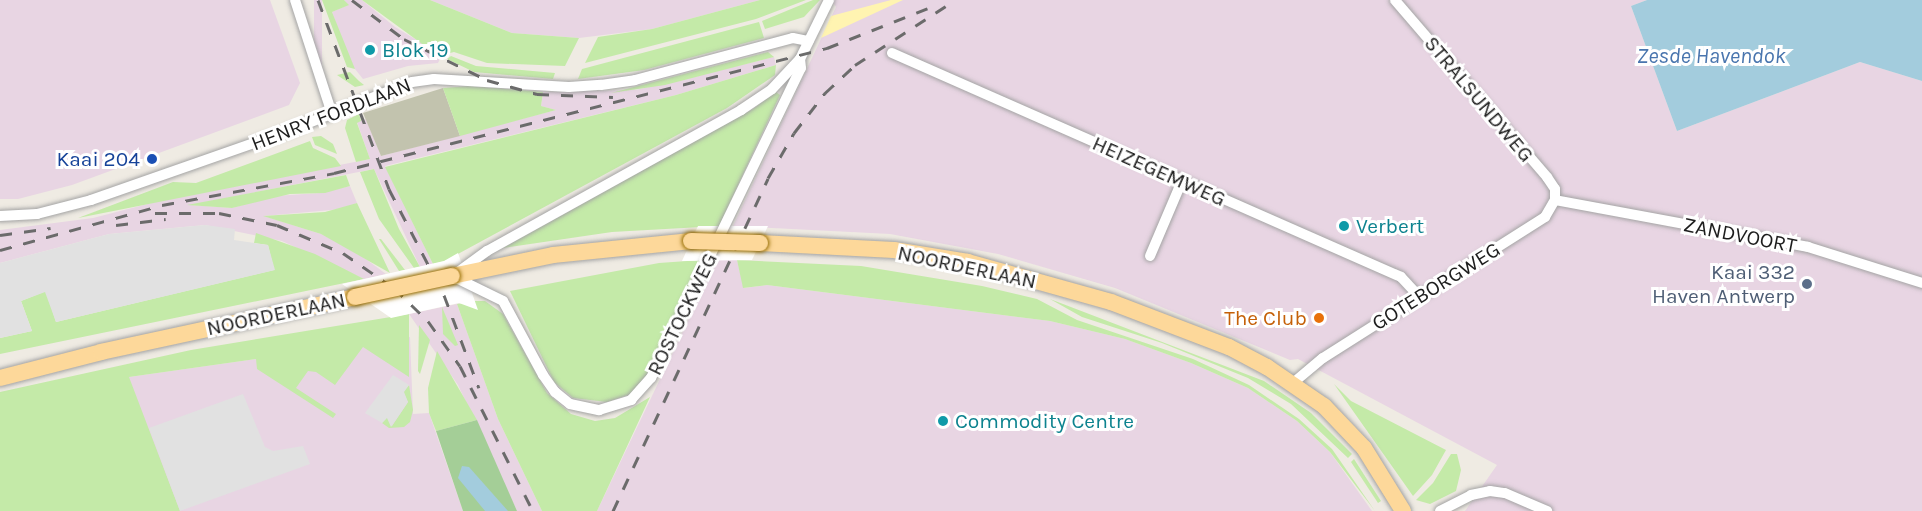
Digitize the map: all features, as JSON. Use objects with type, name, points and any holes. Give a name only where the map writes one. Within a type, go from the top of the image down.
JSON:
[{"type":"main road","name":"NOORDERLAAN","points":[[0,378],[101,352],[553,255],[691,242],[894,250],[968,262],[1111,302],[1229,347],[1293,383],[1324,406],[1353,435],[1389,484],[1403,511]]},
{"type":"main road","name":"NOORDERLAAN","points":[[0,366],[101,352]]},
{"type":"street","points":[[295,0],[331,111]]},
{"type":"street","name":"ROSTOCKWEG","points":[[452,276],[492,293],[507,305],[543,375],[555,392],[570,404],[599,411],[615,408],[631,400],[651,378],[801,68],[800,59],[829,0]]},
{"type":"street","name":"STRALSUNDWEG","points":[[1395,0],[1547,177],[1555,189],[1555,200]]},
{"type":"street","name":"HENRY FORDLAAN","points":[[0,216],[66,208],[278,135],[331,111],[412,82],[434,79],[569,87],[601,84],[635,80],[793,38],[809,41]]},
{"type":"street","name":"HEIZEGEMWEG","points":[[892,53],[1401,277],[1419,297]]},
{"type":"street","name":"NOORDERLAAN","points":[[452,276],[487,251],[741,110],[772,89],[800,59]]},
{"type":"street","points":[[1150,256],[1182,181]]},
{"type":"street","name":"ZANDVOORT","points":[[1555,200],[1808,247],[1922,283]]},
{"type":"street","name":"GOTEBORGWEG","points":[[1293,383],[1419,297],[1545,217],[1555,200]]},
{"type":"street","points":[[1440,511],[1471,495],[1490,491],[1505,493],[1547,511]]},
{"type":"shaded area","points":[[0,0],[270,0],[300,83],[289,105],[72,185],[18,199],[0,199]]},
{"type":"shaded area","points":[[314,0],[322,0],[322,73],[314,73]]},
{"type":"shaded area","points":[[344,0],[362,0],[395,27],[442,55],[438,63],[408,66],[363,79],[351,64],[332,12],[348,5]]},
{"type":"shaded area","points":[[430,0],[760,0],[652,29],[579,38],[512,33]]},
{"type":"shaded area","points":[[831,0],[1647,0],[1631,6],[1677,131],[1860,62],[1922,81],[1922,511],[1465,511],[1497,465],[1298,359],[1290,360],[1115,288],[998,254],[890,234],[733,226],[836,7]]},
{"type":"shaded area","points":[[774,57],[776,65],[676,95],[385,166],[433,264],[420,267],[374,169],[191,205],[232,208],[274,196],[320,193],[350,186],[357,203],[342,209],[264,216],[321,234],[355,251],[386,274],[364,279],[282,241],[205,225],[109,234],[0,263],[0,230],[93,218],[171,198],[370,159],[357,122],[366,119],[381,156],[556,110],[541,106],[543,92],[636,90]]},
{"type":"shaded area","points":[[443,88],[460,136],[381,156],[363,113]]},
{"type":"shaded area","points":[[205,225],[235,229],[234,240],[268,245],[275,270],[56,322],[45,292],[21,301],[32,331],[0,338],[0,263],[109,234]]},
{"type":"shaded area","points":[[717,260],[737,260],[744,288],[767,285],[1050,321],[1125,339],[1191,363],[1248,388],[1297,421],[1330,452],[1372,511],[597,511]]},
{"type":"shaded area","points":[[457,304],[498,419],[542,511],[517,511],[458,385],[409,314]]},
{"type":"shaded area","points":[[410,337],[413,414],[429,413],[463,511],[0,511],[0,404],[129,377]]},
{"type":"shaded area","points":[[393,375],[409,385],[404,392],[408,402],[391,427],[387,418],[382,423],[365,413]]},
{"type":"shaded area","points":[[243,394],[265,447],[273,451],[303,446],[310,464],[180,511],[149,428]]},
{"type":"green space","points":[[322,0],[344,0],[349,5],[332,12],[355,69],[347,67]]},
{"type":"green space","points":[[362,0],[430,0],[512,33],[579,38],[565,66],[487,63],[454,52],[442,55],[429,49]]},
{"type":"green space","points":[[760,0],[806,0],[756,19],[585,63],[598,37],[652,29]]},
{"type":"green space","points":[[813,0],[820,0],[804,17],[765,29],[762,21]]},
{"type":"green space","points":[[759,22],[764,38],[644,70],[578,79],[582,69]]},
{"type":"green space","points":[[768,52],[774,57],[665,85],[611,93]]},
{"type":"green space","points":[[451,56],[476,66],[555,73],[553,79],[474,72],[447,59]]},
{"type":"green space","points":[[776,65],[775,75],[727,108],[445,261],[433,264],[385,167],[676,95]]},
{"type":"green space","points":[[350,72],[364,85],[355,87],[337,75]]},
{"type":"green space","points":[[470,86],[543,92],[541,106],[556,110],[460,136],[443,88]]},
{"type":"green space","points":[[776,92],[780,95],[719,226],[612,232],[503,248],[753,109]]},
{"type":"green space","points":[[359,114],[361,121],[357,123],[370,159],[356,162],[345,128],[347,120]]},
{"type":"green space","points":[[321,136],[333,144],[337,154],[315,145],[312,137]]},
{"type":"green space","points":[[310,141],[313,148],[335,158],[341,166],[78,218],[173,182],[196,183]]},
{"type":"green space","points":[[374,169],[399,229],[420,267],[414,268],[379,219],[360,172]]},
{"type":"green space","points":[[346,175],[350,186],[325,193],[290,194],[232,208],[187,205]]},
{"type":"green space","points":[[357,203],[390,273],[321,234],[263,216],[325,212]]},
{"type":"green space","points":[[256,233],[315,254],[364,279],[0,354],[0,338],[32,331],[21,301],[46,291],[56,322],[274,270],[268,245],[254,243]]},
{"type":"green space","points":[[379,239],[381,239],[405,270],[399,271]]},
{"type":"green space","points":[[701,260],[648,373],[631,394],[607,402],[573,398],[554,382],[510,291],[659,263]]},
{"type":"green space","points":[[737,260],[861,266],[982,286],[1037,299],[1077,320],[1193,359],[1249,385],[1299,419],[1332,449],[1375,511],[1330,452],[1297,421],[1248,388],[1191,363],[1125,339],[1050,321],[767,285],[743,288]]},
{"type":"green space","points":[[1050,299],[1264,381],[1311,413],[1352,454],[1348,458],[1291,404],[1248,378],[1162,343],[1082,317]]},
{"type":"green space","points":[[485,301],[503,314],[547,393],[571,414],[595,421],[615,418],[650,397],[597,511],[542,511],[498,419],[457,304]]},
{"type":"green space","points":[[442,307],[458,345],[455,346],[443,334]]},
{"type":"green space","points":[[409,314],[409,377],[363,347],[335,385],[316,372],[308,371],[296,388],[336,414],[333,418],[257,369],[256,359],[129,377],[180,511],[0,511],[0,392],[191,350]]},
{"type":"green space","points":[[419,325],[430,340],[420,374],[418,371]]},
{"type":"green space","points":[[437,351],[477,420],[436,431],[429,413],[428,388]]},
{"type":"green space","points":[[1334,384],[1351,401],[1446,450],[1432,475],[1413,496]]},
{"type":"green space","points":[[409,385],[413,410],[410,422],[404,427],[389,428],[382,423],[387,417],[392,426],[408,402],[403,392]]},
{"type":"green space","points":[[477,420],[517,511],[463,511],[436,431]]},
{"type":"green space","points":[[1451,454],[1457,454],[1461,470],[1456,491],[1430,504],[1416,500],[1433,483]]},
{"type":"green space","points":[[1354,459],[1381,501],[1378,503],[1351,462]]},
{"type":"sand","points":[[891,0],[903,0],[821,38],[831,16]]},
{"type":"water","name":"Zesde Havendok","points":[[1647,0],[1922,0],[1922,81],[1860,62],[1677,131],[1631,6]]},
{"type":"water","points":[[462,466],[469,467],[508,511],[485,511],[458,478]]},
{"type":"pier","points":[[698,226],[768,226],[752,260],[682,261]]},
{"type":"pier","points":[[458,253],[478,310],[459,303],[391,318],[342,284],[444,261]]},
{"type":"railway","points":[[318,0],[389,189],[444,295],[479,388]]},
{"type":"railway","points":[[352,0],[404,39],[487,80],[537,94],[613,97]]},
{"type":"railway","points":[[613,511],[768,178],[794,133],[825,93],[855,65],[955,0]]},
{"type":"railway","points":[[0,250],[162,205],[334,173],[827,48],[933,6]]},
{"type":"railway","points":[[155,213],[219,213],[277,225],[343,253],[394,288],[428,321],[460,366],[533,511]]},
{"type":"railway","points":[[116,225],[166,219]]},
{"type":"railway","points":[[0,235],[51,228]]},
{"type":"place","name":"Blok 19","points":[[370,50]]},
{"type":"place","name":"Kaai 204","points":[[152,159]]},
{"type":"place","name":"Verbert","points":[[1344,226]]},
{"type":"place","name":"Kaai 332 Haven Antwerp","points":[[1807,284]]},
{"type":"place","name":"The Club","points":[[1319,318]]},
{"type":"place","name":"Commodity Centre","points":[[943,421]]}]
